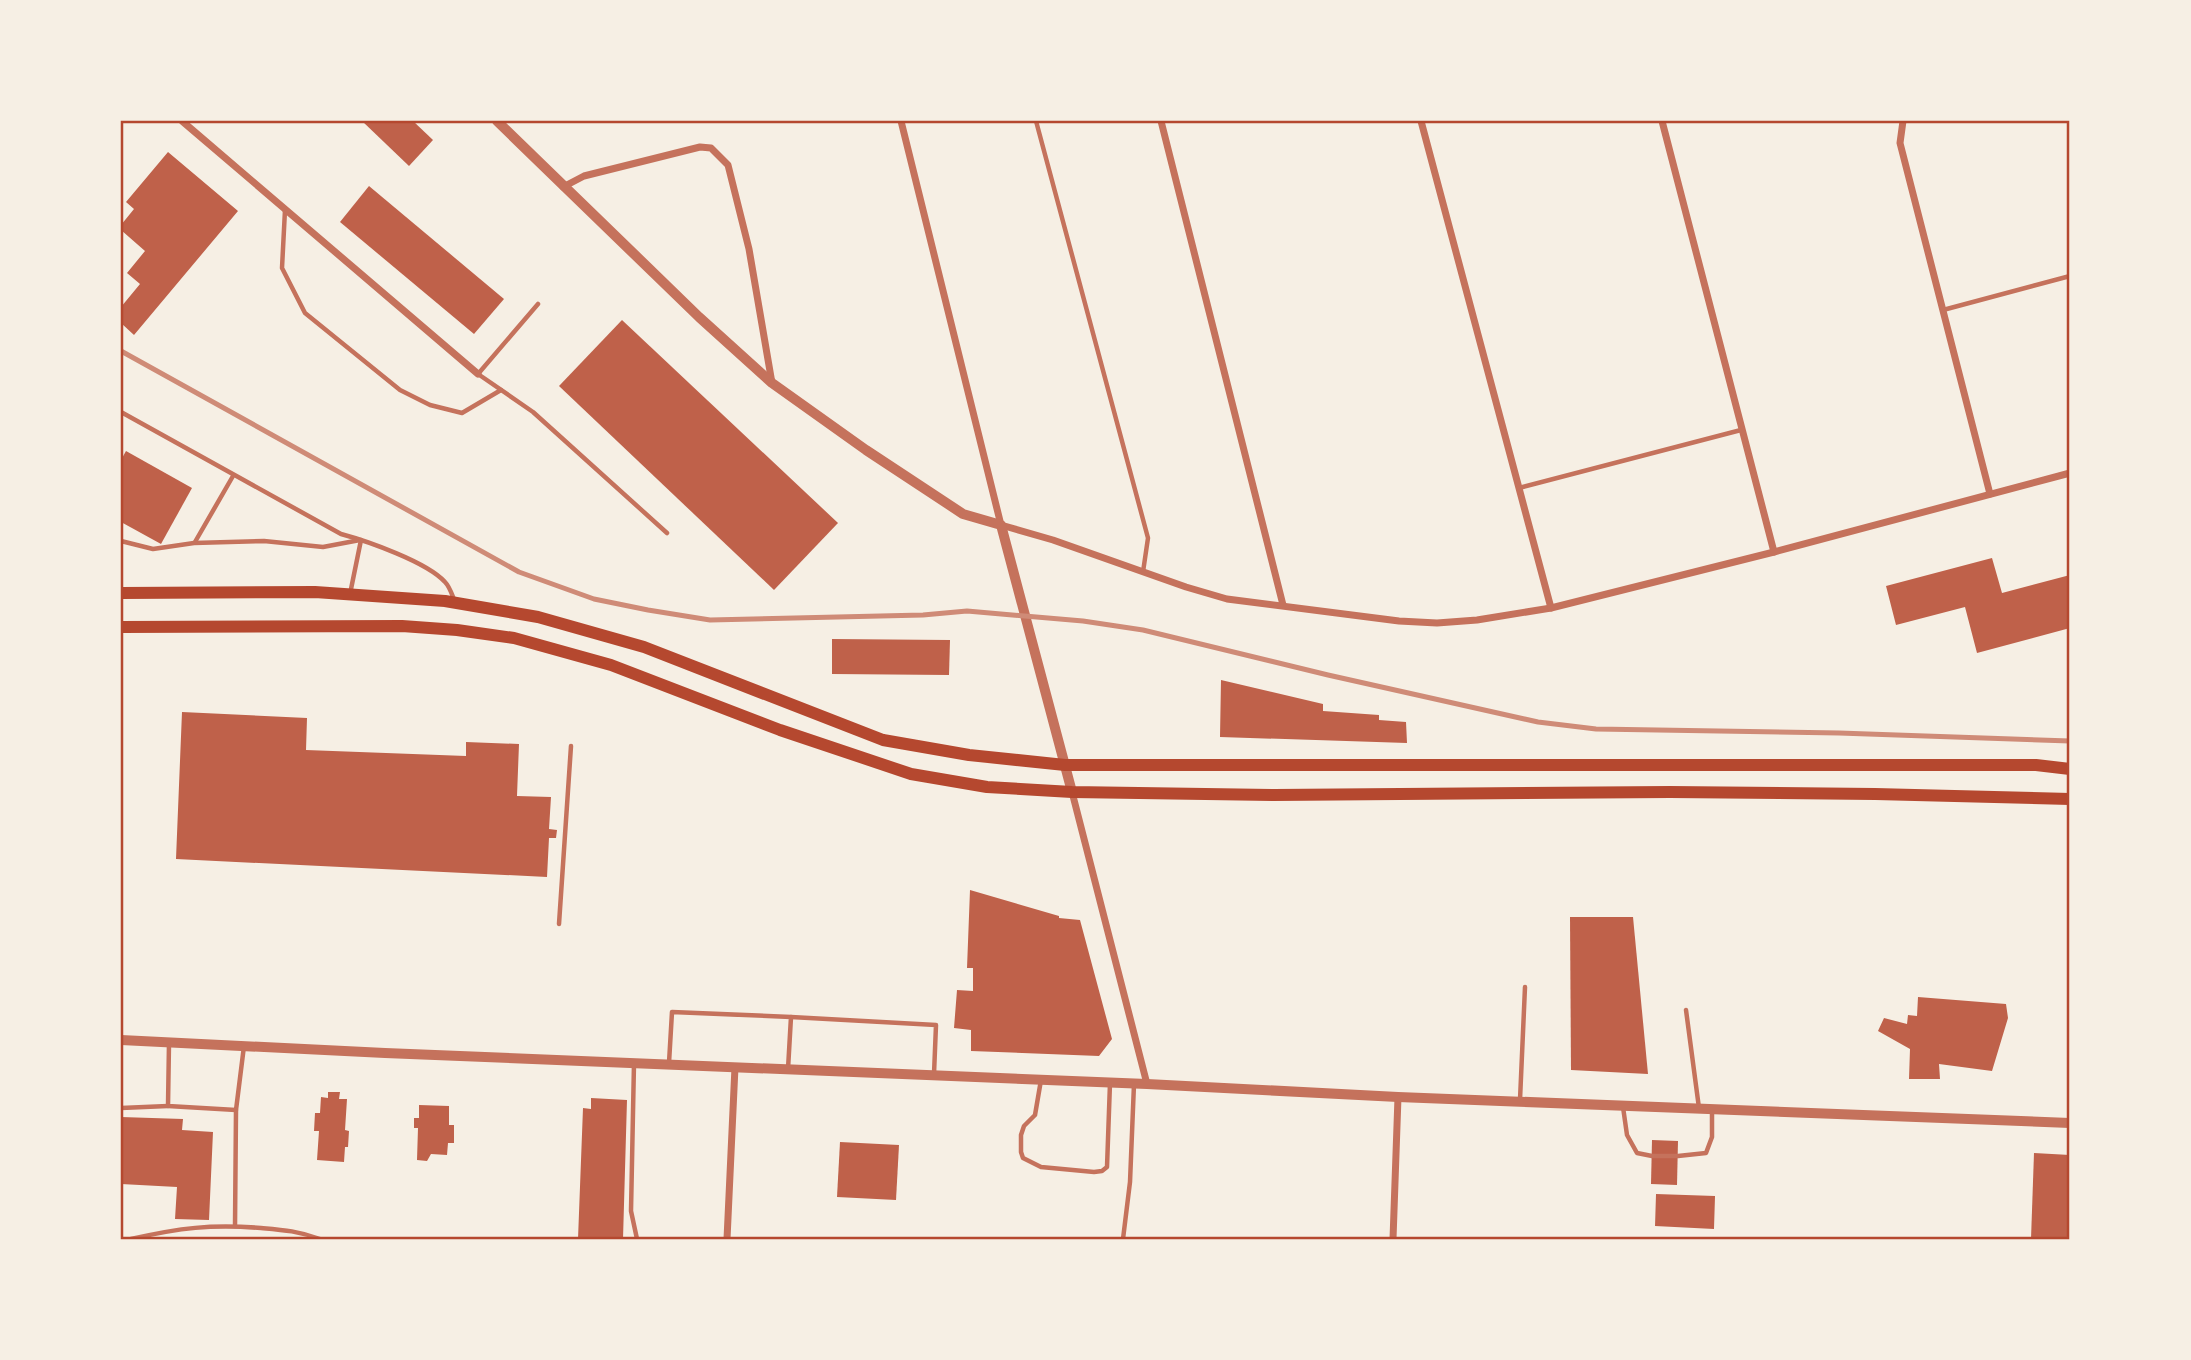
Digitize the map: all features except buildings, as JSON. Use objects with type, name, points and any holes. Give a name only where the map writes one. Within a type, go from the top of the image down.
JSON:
[{"type":"main road","points":[[121,593],[350,594],[455,603],[538,617],[644,648],[883,740],[969,755],[1065,765],[2036,765],[2070,769]]},
{"type":"main road","points":[[121,627],[402,626],[514,638],[611,665],[780,730],[911,774],[987,787],[1072,792],[1274,795],[1670,792],[2070,799]]},
{"type":"street","points":[[182,121],[478,374]]},
{"type":"street","points":[[497,121],[699,317],[772,383],[963,514],[1053,540],[1227,599],[1399,621],[1437,623],[1477,620],[1551,608],[2070,473]]},
{"type":"street","points":[[901,121],[1001,525],[1147,1084]]},
{"type":"street","points":[[1161,121],[1283,605]]},
{"type":"street","points":[[1421,121],[1551,608]]},
{"type":"street","points":[[1662,121],[1774,552]]},
{"type":"street","points":[[1903,121],[1900,144],[1990,494]]},
{"type":"street","points":[[563,187],[584,176],[700,147],[711,148],[728,165],[749,249],[772,383]]},
{"type":"street","points":[[121,1040],[1134,1083],[1398,1097],[2070,1123]]},
{"type":"street","points":[[727,1239],[735,1067]]},
{"type":"street","points":[[1393,1239],[1398,1097]]},
{"type":"lane","points":[[1036,121],[1148,538],[1143,572]]},
{"type":"lane","points":[[285,209],[282,268],[305,313],[400,390],[430,405],[462,413],[501,390]]},
{"type":"lane","points":[[1942,310],[2070,276]]},
{"type":"lane","points":[[538,304],[478,374],[533,412],[667,533]]},
{"type":"lane","points":[[121,412],[341,534],[432,571],[447,584],[455,603]]},
{"type":"lane","points":[[1518,488],[1741,430]]},
{"type":"lane","points":[[194,543],[233,476]]},
{"type":"lane","points":[[121,541],[153,549],[194,543],[264,541],[323,547],[361,540]]},
{"type":"lane","points":[[350,594],[361,540]]},
{"type":"lane","points":[[559,924],[571,746]]},
{"type":"lane","points":[[1520,1101],[1525,987]]},
{"type":"lane","points":[[1686,1010],[1699,1109]]},
{"type":"lane","points":[[669,1064],[672,1012],[936,1025],[934,1075]]},
{"type":"lane","points":[[788,1069],[791,1017]]},
{"type":"lane","points":[[168,1106],[169,1042]]},
{"type":"lane","points":[[234,1226],[236,1110],[244,1046]]},
{"type":"lane","points":[[634,1063],[631,1202],[637,1239]]},
{"type":"lane","points":[[1041,1079],[1035,1115],[1024,1126],[1021,1135],[1023,1158],[1041,1167],[1094,1172],[1107,1167],[1110,1082]]},
{"type":"lane","points":[[1123,1239],[1130,1182],[1134,1083]]},
{"type":"lane","points":[[121,1108],[168,1106],[236,1110]]},
{"type":"lane","points":[[1623,1106],[1627,1135],[1637,1153],[1652,1156],[1706,1153],[1712,1137],[1712,1109]]},
{"type":"lane","points":[[131,1239],[184,1228],[234,1226],[300,1231],[320,1239]]},
{"type":"railway","points":[[121,351],[519,572],[594,599],[648,610],[710,620],[923,615],[967,611],[1083,621],[1143,630],[1538,722],[1596,729],[1839,733],[2070,741]]}]
